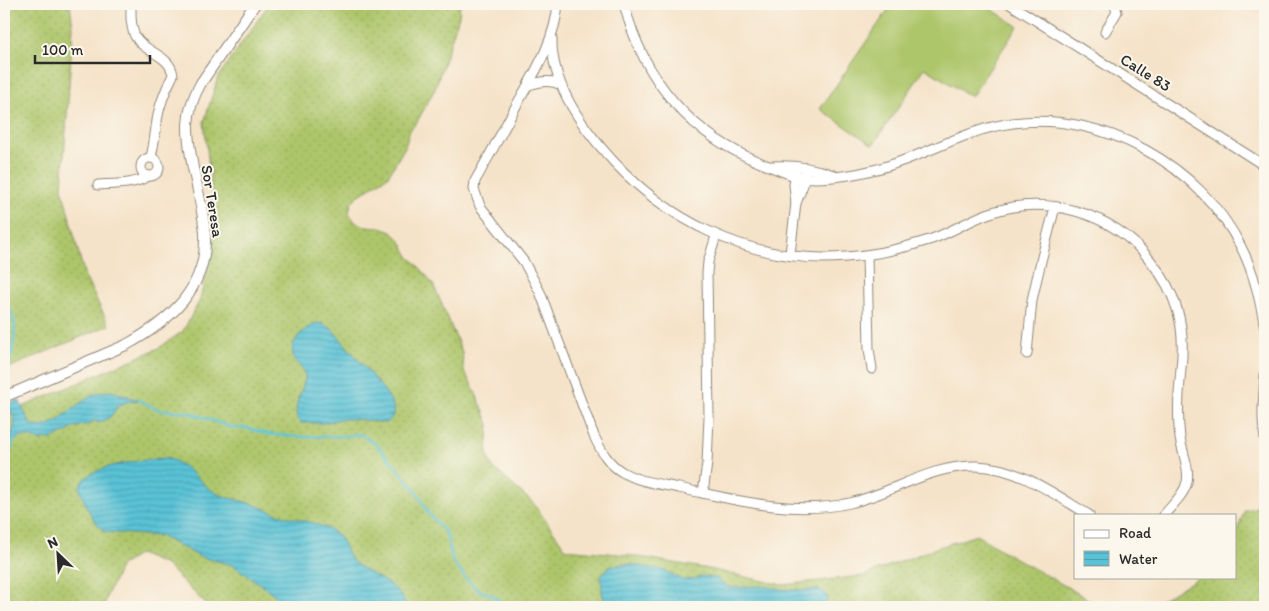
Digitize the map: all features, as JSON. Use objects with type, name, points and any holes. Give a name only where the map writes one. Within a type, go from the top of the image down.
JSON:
[{"type":"street","points":[[131,4],[132,28],[135,36],[170,65],[173,75],[164,95],[157,119],[152,157]]},
{"type":"street","name":"Sor Teresa","points":[[4,397],[126,345],[145,335],[170,317],[187,297],[197,276],[205,246],[203,216],[188,140],[189,113],[194,96],[201,83],[255,4]]},
{"type":"street","points":[[558,4],[557,18],[552,36],[528,85],[475,181],[474,188],[475,196],[480,206],[524,262],[540,292],[601,451],[611,464],[623,473],[637,478],[703,493],[756,504],[813,509],[850,503],[883,494],[932,472],[958,466],[977,466],[1002,469],[1018,474],[1087,514]]},
{"type":"street","points":[[624,4],[630,28],[645,60],[672,100],[710,136],[731,149],[770,166],[784,165],[801,172],[836,176],[860,173],[891,165],[959,137],[984,129],[1013,123],[1045,121],[1083,126],[1124,139],[1151,152],[1169,164],[1201,193],[1232,230],[1247,259],[1258,292],[1265,328]]},
{"type":"street","name":"Calle 83","points":[[1010,4],[1265,166]]},
{"type":"street","points":[[1105,32],[1117,12],[1112,4]]},
{"type":"street","points":[[552,36],[552,50],[562,85],[590,134],[624,173],[643,190],[662,205],[716,236],[758,249],[821,258],[867,255],[935,237],[987,214],[1013,207],[1034,205],[1080,211],[1116,228],[1146,255],[1159,271],[1175,302],[1181,320],[1183,356],[1178,419],[1188,477],[1184,492],[1165,514]]},
{"type":"street","points":[[528,85],[548,81],[554,81],[562,85]]},
{"type":"street","points":[[98,185],[143,180],[155,174],[159,168],[158,161],[152,157],[144,159],[140,165],[142,172],[148,176]]},
{"type":"street","points":[[790,254],[801,172]]},
{"type":"street","points":[[1027,354],[1032,300],[1040,261],[1055,207]]},
{"type":"street","points":[[703,493],[707,463],[709,417],[707,274],[708,262],[716,236]]},
{"type":"street","points":[[867,255],[869,349],[872,369]]},
{"type":"street","points":[[1265,375],[1263,405],[1265,438]]},
{"type":"green space","points":[[4,4],[70,4],[73,27],[62,188],[85,277],[109,325],[4,370]]},
{"type":"green space","points":[[269,4],[460,4],[459,16],[435,89],[417,122],[410,130],[405,147],[388,176],[358,196],[351,203],[349,213],[355,222],[392,232],[434,286],[462,352],[464,371],[489,424],[487,454],[492,467],[533,503],[566,549],[628,555],[714,570],[782,585],[863,576],[936,548],[977,535],[1101,607],[209,607],[166,565],[139,554],[121,566],[107,595],[104,607],[4,607],[4,415],[159,348],[183,331],[200,300],[216,230],[204,122],[218,77]]},
{"type":"green space","points":[[892,4],[983,4],[1018,26],[971,97],[925,68],[873,145],[820,109]]},
{"type":"green space","points":[[1265,505],[1265,607],[1148,607],[1198,578],[1236,578],[1236,533],[1245,510]]},
{"type":"water","points":[[317,323],[332,329],[387,394],[394,412],[393,416],[386,423],[340,419],[323,423],[301,423],[296,407],[304,383],[305,373],[296,362],[293,350],[294,344],[301,333]]},
{"type":"water","points":[[111,391],[139,400],[126,402],[117,407],[112,415],[98,423],[94,420],[90,424],[74,427],[51,439],[41,441],[21,436],[14,441],[11,439],[15,421],[8,404],[19,400],[31,425],[42,427],[56,422],[87,398],[97,393]]},
{"type":"water","points":[[166,458],[183,466],[216,493],[329,529],[339,536],[352,561],[392,586],[403,598],[407,607],[289,607],[233,565],[201,557],[160,536],[105,532],[88,509],[81,493],[80,486],[85,479],[105,468],[118,464]]},
{"type":"water","points":[[628,564],[663,570],[683,580],[696,579],[701,576],[715,578],[730,588],[760,586],[790,590],[820,590],[825,593],[828,599],[823,607],[606,607],[602,592],[601,576],[610,566]]},
{"type":"waterway","points":[[4,300],[11,312],[15,335],[8,369],[9,392]]},
{"type":"waterway","points":[[139,400],[159,410],[187,412],[234,428],[246,428],[268,434],[298,437],[359,434],[376,444],[417,492],[428,513],[446,533],[453,562],[467,580],[480,591],[492,595],[508,607]]},
{"type":"waterway","points":[[4,467],[15,438]]}]
